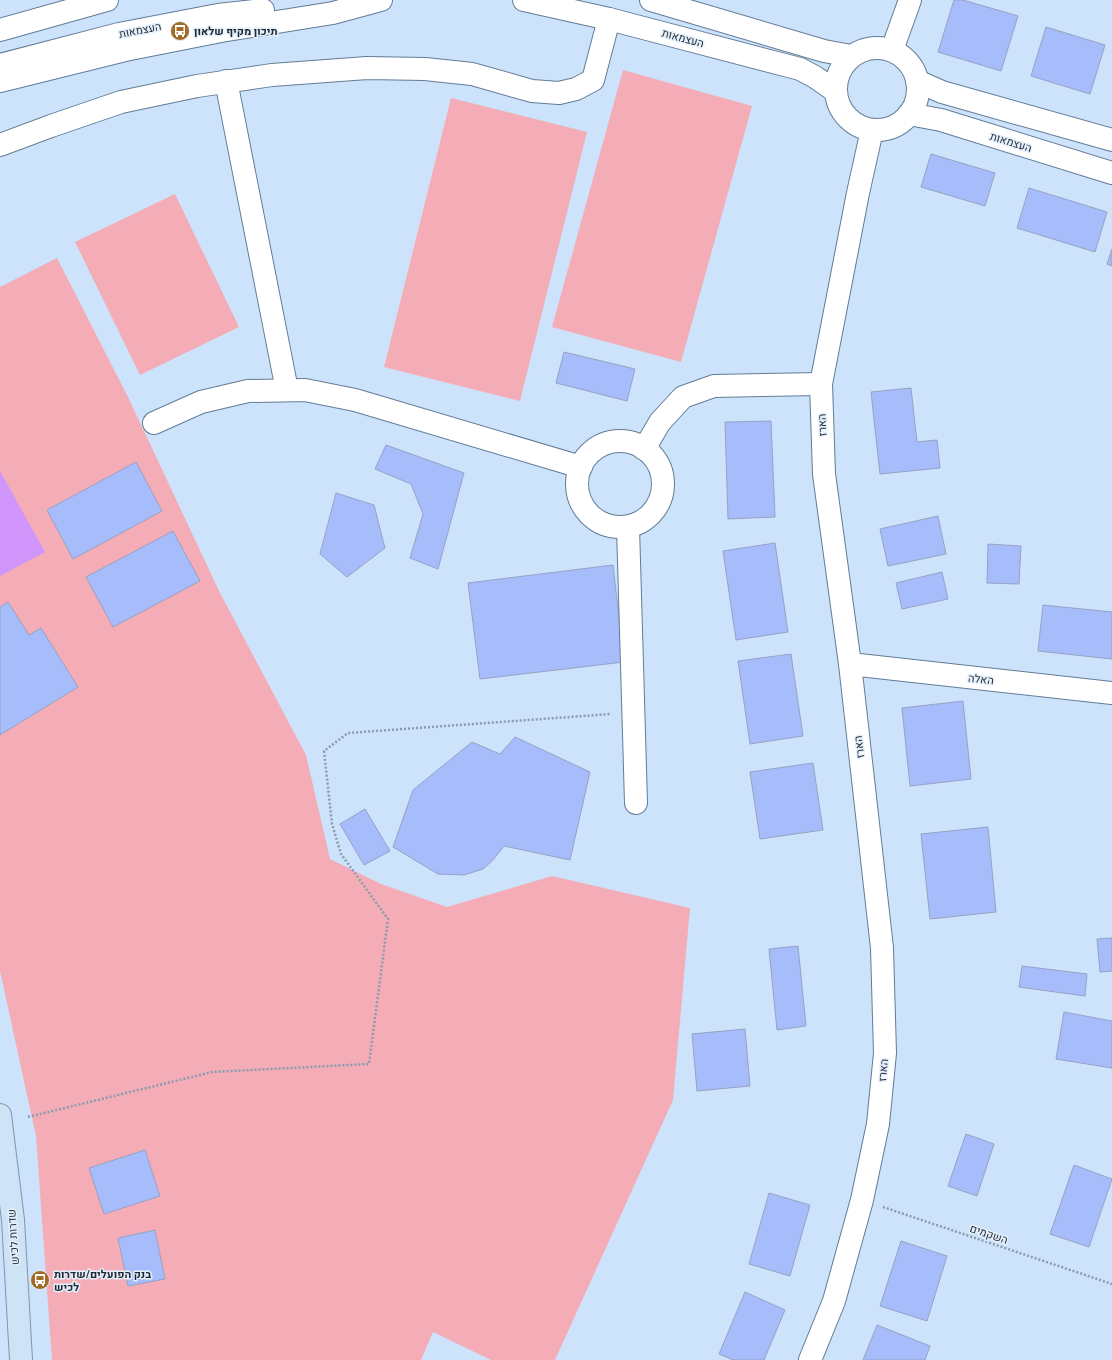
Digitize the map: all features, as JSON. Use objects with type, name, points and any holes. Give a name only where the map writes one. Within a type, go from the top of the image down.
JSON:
[{"type":"main road","name":"שדרות לכיש","points":[[0,1116],[13,1220],[21,1360]]},
{"type":"street","points":[[0,30],[107,0]]},
{"type":"street","name":"העצמאות","points":[[0,65],[119,34],[264,5],[353,0]]},
{"type":"street","points":[[0,81],[124,50],[221,31],[333,13],[381,0]]},
{"type":"street","name":"העצמאות","points":[[524,0],[609,19],[800,69],[815,77],[835,91]]},
{"type":"street","points":[[652,0],[824,51],[851,56]]},
{"type":"street","points":[[892,50],[910,0]]},
{"type":"street","points":[[0,145],[121,102],[197,86],[272,75],[367,68],[426,69],[472,74],[532,91],[559,93],[576,89],[593,80],[609,19]]},
{"type":"street","points":[[871,48],[892,50],[904,58],[912,68],[917,81],[918,92],[915,104],[909,114],[899,123],[886,129],[872,130],[861,127],[851,121],[843,113],[838,103],[835,91],[837,78],[842,66],[851,56],[860,51],[871,48]]},
{"type":"street","points":[[226,81],[287,390]]},
{"type":"street","points":[[917,81],[942,92],[1112,140]]},
{"type":"street","name":"העצמאות","points":[[909,114],[941,120],[1112,173]]},
{"type":"street","name":"הארז","points":[[810,1360],[834,1301],[862,1200],[878,1124],[885,1053],[882,948],[850,664],[824,474],[821,384],[858,193],[872,130]]},
{"type":"street","points":[[644,449],[660,422],[683,397],[714,386],[821,384]]},
{"type":"street","points":[[154,423],[200,402],[248,391],[305,390],[355,400],[581,467]]},
{"type":"street","points":[[620,442],[632,444],[644,449],[659,465],[662,476],[663,488],[661,498],[656,509],[648,517],[628,527],[616,527],[595,519],[586,511],[580,501],[578,490],[577,478],[587,457],[596,448],[608,443],[620,442]]},
{"type":"street","points":[[628,527],[636,803]]},
{"type":"street","name":"האלה","points":[[850,664],[1112,693]]},
{"type":"path","points":[[28,1117],[212,1072],[369,1064],[388,919],[341,854],[332,824],[324,751],[348,733],[633,712]]},
{"type":"path","name":"השקמים","points":[[862,1200],[1112,1284]]},
{"type":"shaded area","points":[[623,70],[752,106],[681,362],[552,327]]},
{"type":"shaded area","points":[[451,98],[587,132],[520,401],[384,367]]},
{"type":"shaded area","points":[[175,194],[239,327],[140,375],[75,242]]},
{"type":"shaded area","points":[[57,258],[128,397],[220,593],[306,755],[330,859],[381,884],[447,907],[552,876],[690,908],[673,1100],[555,1360],[491,1360],[433,1332],[421,1360],[52,1360],[36,1136],[0,971],[0,287]]},
{"type":"shaded area","points":[[0,471],[45,552],[0,576]]},
{"type":"building","points":[[954,0],[963,0],[1018,16],[1001,71],[938,52]]},
{"type":"building","points":[[1046,27],[1105,45],[1090,94],[1031,76]]},
{"type":"building","points":[[931,154],[995,173],[985,206],[921,187]]},
{"type":"building","points":[[1029,188],[1107,212],[1095,252],[1017,228]]},
{"type":"building","points":[[1112,249],[1112,266],[1107,264]]},
{"type":"building","points":[[564,352],[635,369],[627,401],[556,383]]},
{"type":"building","points":[[911,388],[917,442],[937,440],[940,468],[880,474],[871,392]]},
{"type":"building","points":[[771,421],[775,517],[728,519],[725,422]]},
{"type":"building","points":[[386,445],[464,473],[438,569],[410,558],[423,514],[411,484],[375,469]]},
{"type":"building","points":[[136,462],[162,511],[73,559],[47,510]]},
{"type":"building","points":[[336,493],[374,505],[385,548],[347,577],[320,554]]},
{"type":"building","points":[[938,516],[946,554],[888,566],[880,529]]},
{"type":"building","points":[[173,531],[200,581],[113,627],[86,577]]},
{"type":"building","points":[[775,543],[788,632],[736,640],[723,551]]},
{"type":"building","points":[[988,544],[1021,546],[1019,584],[987,583]]},
{"type":"building","points":[[613,565],[624,662],[480,679],[468,583]]},
{"type":"building","points":[[942,572],[948,599],[902,609],[896,583]]},
{"type":"building","points":[[8,602],[29,635],[41,628],[78,687],[0,735],[0,607]]},
{"type":"building","points":[[1043,605],[1112,612],[1112,659],[1038,651]]},
{"type":"building","points":[[791,654],[803,736],[750,744],[738,661]]},
{"type":"building","points":[[963,701],[971,779],[910,786],[902,708]]},
{"type":"building","points":[[515,737],[590,772],[570,860],[504,846],[493,860],[483,869],[464,875],[438,874],[393,847],[413,790],[472,742],[500,754]]},
{"type":"building","points":[[813,763],[823,830],[760,839],[750,772]]},
{"type":"building","points":[[365,809],[390,851],[364,865],[340,824]]},
{"type":"building","points":[[988,827],[996,912],[930,919],[921,834]]},
{"type":"building","points":[[1112,938],[1112,971],[1100,972],[1097,939]]},
{"type":"building","points":[[798,946],[806,1026],[777,1030],[769,949]]},
{"type":"building","points":[[1022,966],[1087,974],[1085,996],[1019,987]]},
{"type":"building","points":[[1064,1012],[1112,1021],[1112,1068],[1056,1059]]},
{"type":"building","points":[[745,1029],[750,1086],[697,1091],[692,1034]]},
{"type":"building","points":[[966,1134],[994,1144],[977,1196],[948,1186]]},
{"type":"building","points":[[145,1150],[160,1196],[104,1214],[89,1168]]},
{"type":"building","points":[[1074,1165],[1112,1179],[1089,1247],[1050,1234]]},
{"type":"building","points":[[769,1193],[810,1205],[790,1276],[749,1264]]},
{"type":"building","points":[[155,1230],[165,1279],[128,1286],[118,1238]]},
{"type":"building","points":[[901,1241],[947,1256],[927,1321],[880,1306]]},
{"type":"building","points":[[745,1292],[785,1310],[764,1360],[733,1360],[719,1354]]},
{"type":"building","points":[[877,1325],[930,1346],[925,1360],[863,1360]]},
{"type":"place","name":"תיכון מקיף שלאון","points":[[180,31]]},
{"type":"place","name":"בנק הפועלים/שדרות לכיש","points":[[40,1280]]}]
